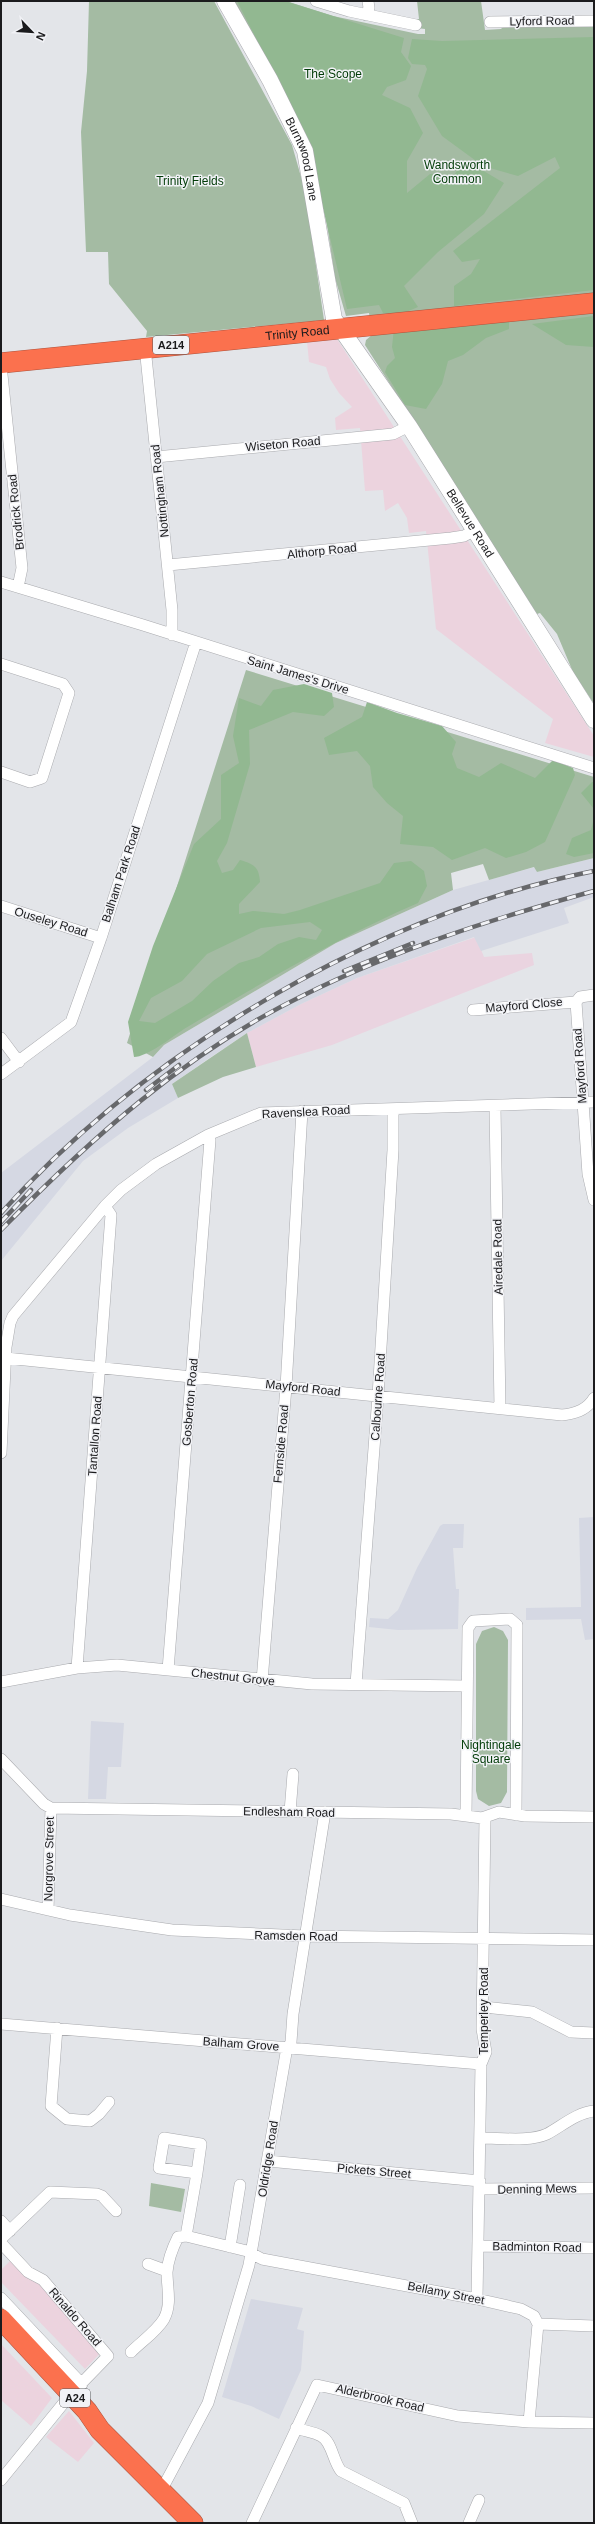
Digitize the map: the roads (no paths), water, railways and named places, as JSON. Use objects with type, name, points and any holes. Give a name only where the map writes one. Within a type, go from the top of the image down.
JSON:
[{"type":"highway","name":"Trinity Road","points":[[1,364],[145,347],[342,330],[594,303]]},
{"type":"highway","name":"A24","points":[[1,2319],[77,2389],[100,2430],[193,2523]]},
{"type":"main road","name":"Burntwood Lane","points":[[225,1],[267,75],[303,147],[332,312],[342,330]]},
{"type":"main road","name":"Bellevue Road","points":[[342,330],[409,426],[594,720]]},
{"type":"street","points":[[316,1],[366,15],[416,25]]},
{"type":"street","points":[[366,15],[368,1]]},
{"type":"street","name":"Lyford Road","points":[[490,22],[594,21]]},
{"type":"street","name":"Nottingham Road","points":[[145,347],[174,628],[172,635]]},
{"type":"street","name":"Brodrick Road","points":[[1,364],[22,568],[18,587]]},
{"type":"street","name":"Wiseton Road","points":[[156,457],[393,434],[409,426]]},
{"type":"street","name":"Althorp Road","points":[[168,566],[451,538],[464,536],[475,530]]},
{"type":"street","name":"Saint James's Drive","points":[[1,582],[594,768]]},
{"type":"street","name":"Balham Park Road","points":[[1,1074],[71,1022],[101,938],[196,642]]},
{"type":"street","points":[[1,664],[63,684],[69,692],[42,778],[30,782],[1,772]]},
{"type":"street","name":"Ouseley Road","points":[[1,906],[101,938]]},
{"type":"street","name":"Mayford Close","points":[[473,1010],[576,1002],[580,997],[594,995]]},
{"type":"street","name":"Mayford Road","points":[[576,1002],[588,1102],[588,1174],[594,1200]]},
{"type":"street","points":[[1,1038],[19,1062]]},
{"type":"street","name":"Ravenslea Road","points":[[1,1453],[4,1351],[9,1327],[14,1316],[105,1206],[121,1190],[156,1164],[208,1135],[261,1113],[495,1107],[588,1102]]},
{"type":"street","name":"Airedale Road","points":[[495,1107],[500,1408]]},
{"type":"street","name":"Calbourne Road","points":[[356,1684],[378,1396],[393,1150],[393,1109]]},
{"type":"street","name":"Fernside Road","points":[[262,1681],[286,1387],[302,1111]]},
{"type":"street","name":"Gosberton Road","points":[[168,1670],[210,1140],[208,1135]]},
{"type":"street","name":"Tantallon Road","points":[[77,1668],[111,1215],[105,1206]]},
{"type":"street","name":"Mayford Road","points":[[4,1351],[100,1367],[286,1387],[572,1414],[586,1408],[594,1398]]},
{"type":"street","points":[[466,1816],[469,1625],[477,1621],[515,1621],[517,1625],[516,1815]]},
{"type":"street","name":"Chestnut Grove","points":[[1,1682],[77,1668],[117,1665],[262,1681],[467,1686]]},
{"type":"street","points":[[1,1759],[44,1804],[51,1808]]},
{"type":"street","points":[[290,1812],[293,1774]]},
{"type":"street","name":"Endlesham Road","points":[[51,1808],[325,1812],[466,1816],[485,1818],[498,1812],[516,1815],[594,1817]]},
{"type":"street","name":"Norgrove Street","points":[[48,1910],[51,1808]]},
{"type":"street","name":"Oldridge Road","points":[[161,2491],[208,2403],[252,2254],[286,2053],[289,2047],[325,1812]]},
{"type":"street","name":"Temperley Road","points":[[477,2299],[482,2138],[481,2064],[486,2052],[482,2028],[484,2007],[485,1939],[485,1818]]},
{"type":"street","name":"Ramsden Road","points":[[1,1900],[124,1925],[172,1930],[305,1936],[594,1940]]},
{"type":"street","points":[[484,2007],[532,2012],[571,2032],[594,2033]]},
{"type":"street","name":"Balham Grove","points":[[1,2024],[481,2064]]},
{"type":"street","points":[[57,2028],[51,2106],[67,2119],[90,2121],[99,2114],[109,2102]]},
{"type":"street","points":[[482,2138],[522,2138],[545,2135],[586,2112],[594,2111]]},
{"type":"street","name":"Pickets Street","points":[[268,2162],[480,2185]]},
{"type":"street","points":[[131,2352],[156,2330],[164,2318],[168,2305],[167,2271],[173,2246],[178,2237],[186,2236],[197,2173]]},
{"type":"street","points":[[230,2247],[240,2185]]},
{"type":"street","name":"Denning Mews","points":[[480,2185],[594,2188]]},
{"type":"street","points":[[1,2239],[50,2192],[97,2194],[102,2196],[116,2211]]},
{"type":"street","points":[[1,2220],[10,2230]]},
{"type":"street","name":"Bellamy Street","points":[[186,2236],[230,2247],[269,2260],[477,2299],[526,2311],[534,2316],[538,2324]]},
{"type":"street","name":"Rinaldo Road","points":[[1,2243],[28,2272],[42,2280],[108,2354],[108,2359],[77,2389],[1,2480]]},
{"type":"street","name":"Badminton Road","points":[[479,2246],[594,2248]]},
{"type":"street","points":[[148,2264],[167,2271]]},
{"type":"street","points":[[1,2298],[77,2389]]},
{"type":"street","points":[[529,2422],[538,2324],[594,2326]]},
{"type":"street","name":"Alderbrook Road","points":[[252,2523],[317,2385],[458,2416],[529,2422],[594,2422]]},
{"type":"street","points":[[296,2428],[322,2436],[327,2440],[335,2464],[341,2471],[398,2498],[404,2503],[412,2523]]},
{"type":"street","points":[[469,2523],[479,2500]]},
{"type":"railway","points":[[1,1213],[60,1153],[126,1096],[196,1044],[271,997],[349,955],[430,920],[512,892],[594,871]]},
{"type":"railway","points":[[1,1230],[69,1163],[142,1100],[219,1043],[260,1018],[337,979],[445,936],[520,912],[594,891]]},
{"type":"railway","points":[[344,971],[413,943]]},
{"type":"railway","points":[[146,1090],[179,1065]]},
{"type":"railway","points":[[1,1222],[31,1190]]},
{"type":"park label","name":"The Scope","points":[[333,74]]},
{"type":"park label","name":"Wandsworth Common","points":[[457,172]]},
{"type":"park label","name":"Trinity Fields","points":[[190,181]]},
{"type":"park label","name":"Nightingale Square","points":[[491,1752]]}]
